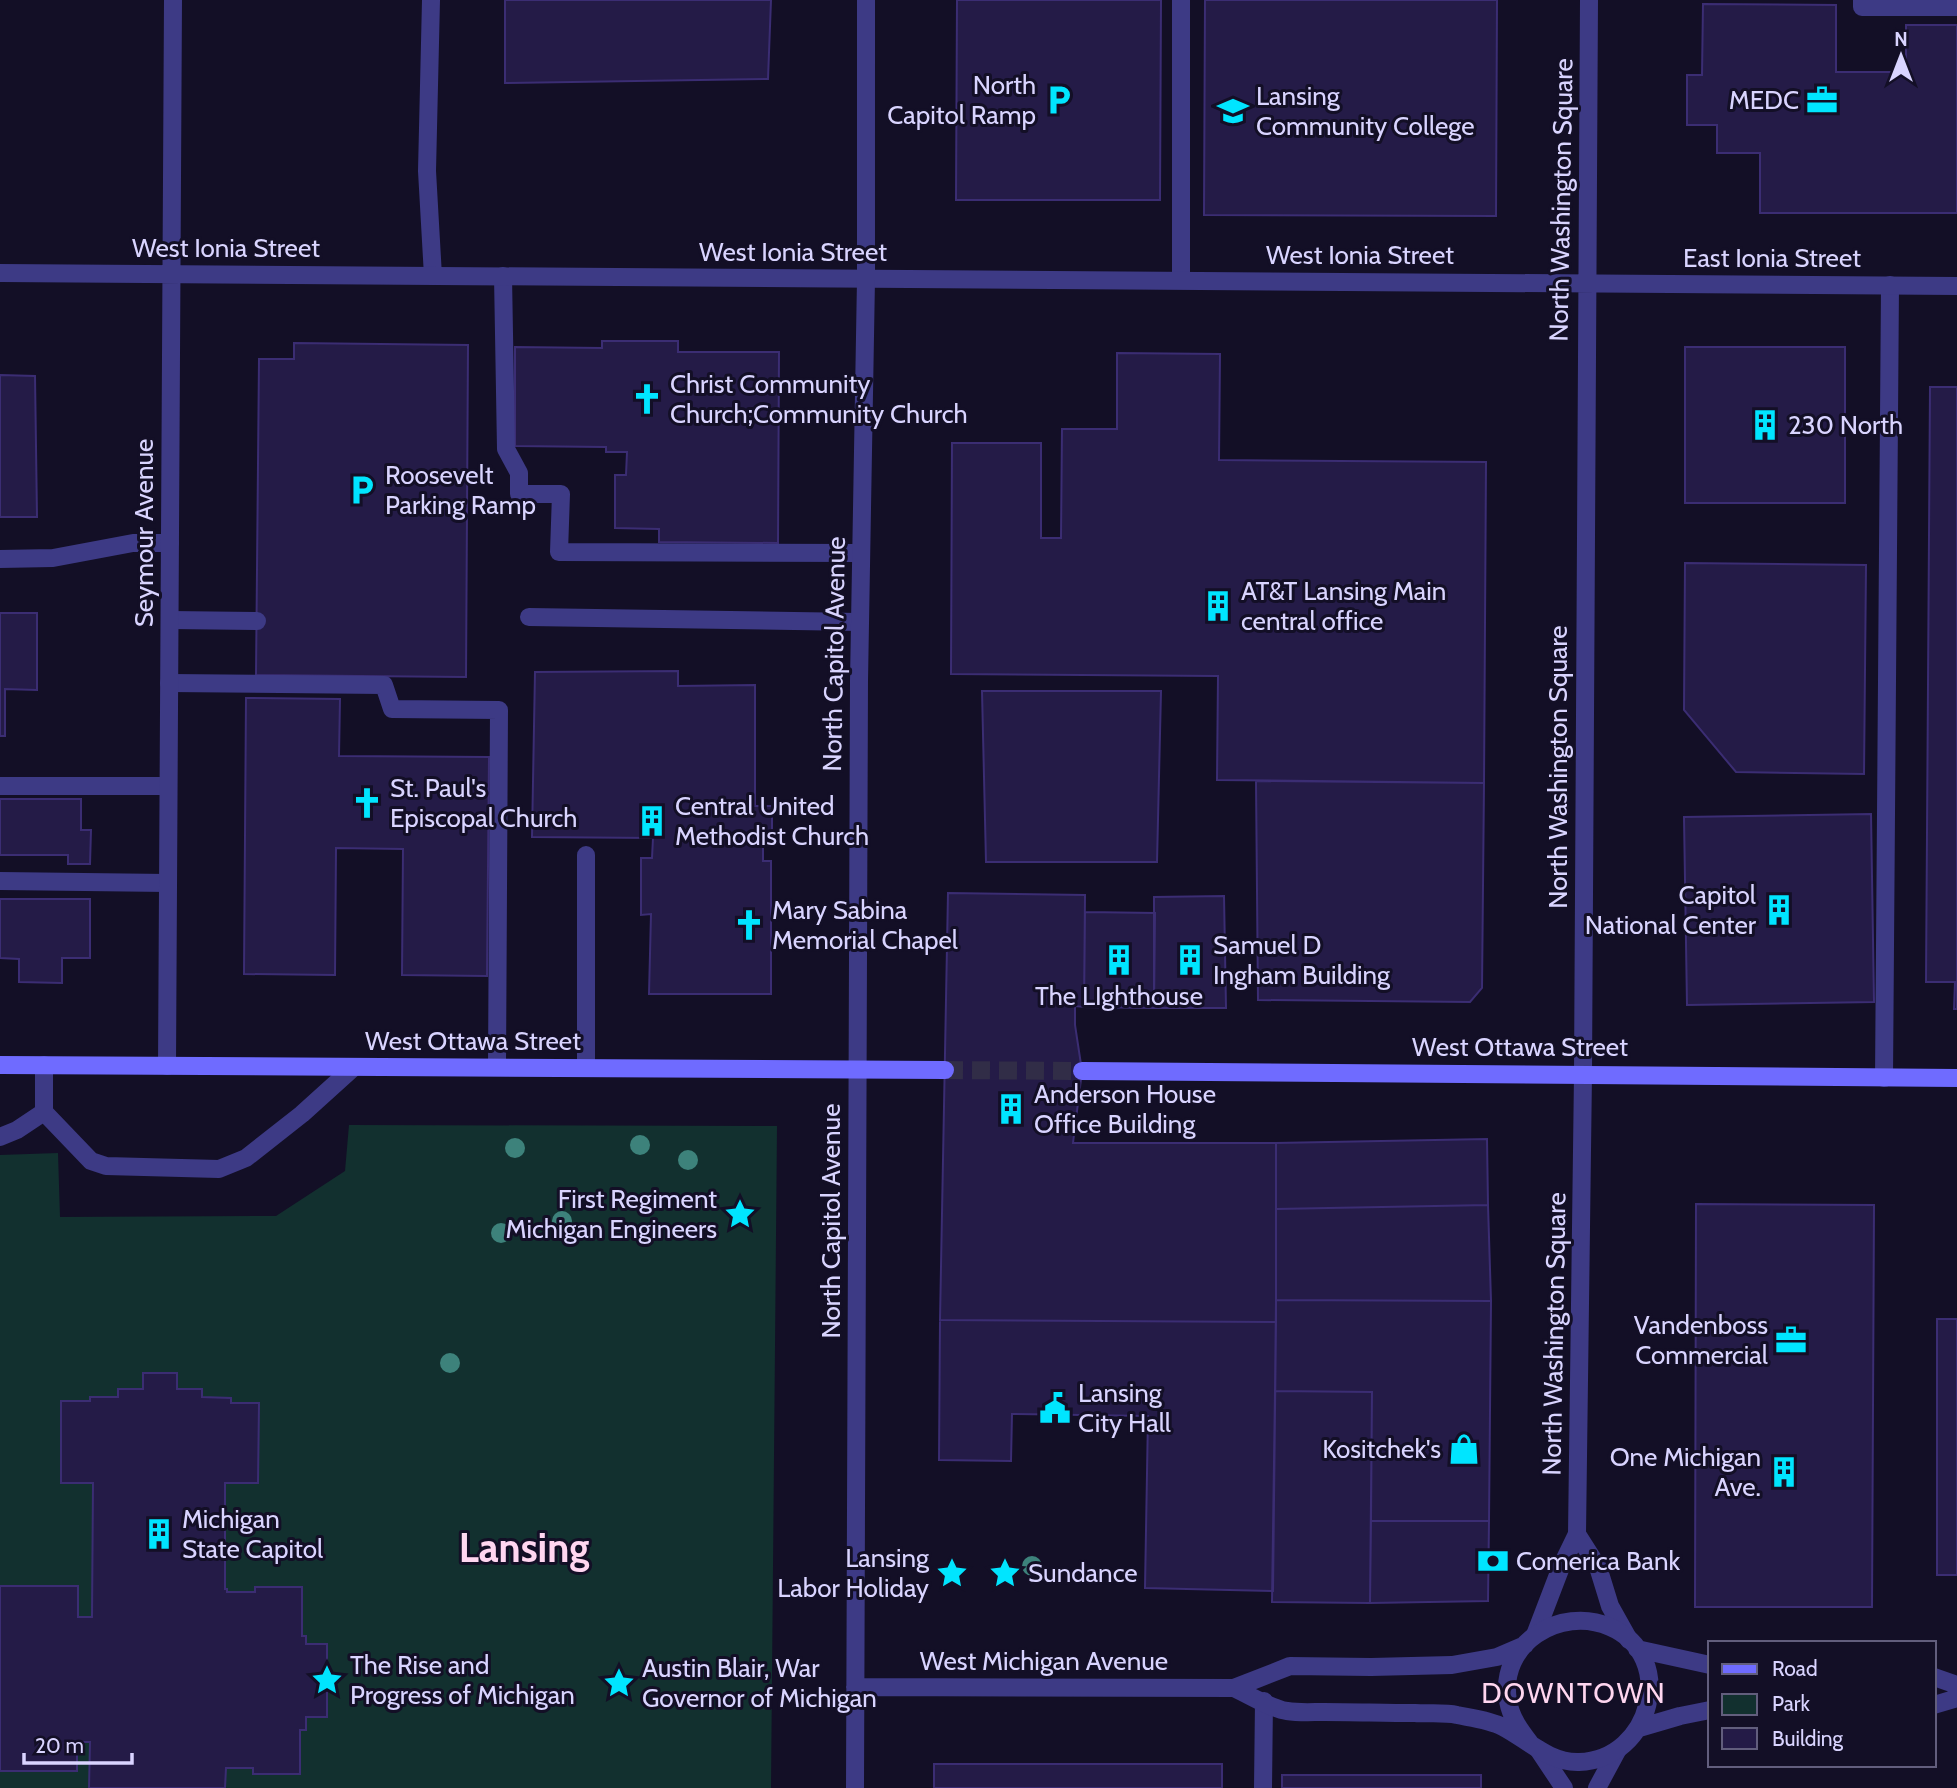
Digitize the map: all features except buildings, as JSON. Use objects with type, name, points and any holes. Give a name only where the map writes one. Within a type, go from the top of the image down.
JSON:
[{"type":"main road","name":"West Ottawa Street","points":[[0,1065],[945,1070]]},
{"type":"main road","name":"West Ottawa Street","points":[[1082,1071],[1957,1078]]},
{"type":"street","name":"Seymour Avenue","points":[[167,1066],[173,0]]},
{"type":"street","points":[[431,0],[427,171],[433,276]]},
{"type":"street","name":"North Capitol Avenue","points":[[855,1788],[859,622],[866,279],[866,0]]},
{"type":"street","points":[[1181,0],[1181,280]]},
{"type":"street","name":"North Washington Square","points":[[1577,1534],[1583,1074],[1589,0]]},
{"type":"street","points":[[1862,0],[1862,7],[1957,7]]},
{"type":"street","name":"West Ionia Street","points":[[0,273],[1586,282]]},
{"type":"street","points":[[503,276],[506,449],[519,473],[519,495],[561,495],[559,552],[861,553]]},
{"type":"street","name":"East Ionia Street","points":[[1586,282],[1957,286]]},
{"type":"street","points":[[1884,1078],[1890,285]]},
{"type":"street","points":[[0,559],[53,558],[133,543],[170,543]]},
{"type":"street","points":[[529,617],[859,622]]},
{"type":"street","points":[[170,620],[257,621]]},
{"type":"street","points":[[169,683],[384,685],[392,709],[499,710],[497,1067]]},
{"type":"street","points":[[0,786],[168,786]]},
{"type":"street","points":[[586,855],[586,1068]]},
{"type":"street","points":[[0,881],[168,883]]},
{"type":"street","points":[[44,1065],[44,1112],[91,1161],[106,1166],[219,1169],[246,1158],[302,1114],[354,1067]]},
{"type":"street","points":[[0,1137],[44,1112]]},
{"type":"street","points":[[1530,1640],[1577,1534]]},
{"type":"street","points":[[1577,1534],[1598,1567],[1610,1606],[1646,1668],[1650,1689],[1648,1709],[1639,1728],[1617,1751],[1597,1788]]},
{"type":"street","points":[[1564,1788],[1515,1724],[1508,1700],[1508,1676],[1518,1653],[1530,1640],[1553,1625],[1573,1620],[1593,1621],[1612,1628],[1633,1645],[1708,1664]]},
{"type":"street","name":"West Michigan Avenue","points":[[855,1687],[1234,1688],[1290,1666],[1452,1665],[1497,1657],[1530,1640]]},
{"type":"street","points":[[1936,1678],[1957,1685]]},
{"type":"street","name":"West Michigan Avenue","points":[[1234,1688],[1285,1712],[1453,1714],[1500,1725],[1534,1746]]},
{"type":"street","points":[[1936,1704],[1957,1698]]},
{"type":"street","points":[[1263,1788],[1264,1701]]},
{"type":"street","points":[[1639,1728],[1708,1710]]},
{"type":"street","points":[[1534,1746],[1557,1759],[1577,1762],[1597,1760],[1617,1751]]},
{"type":"green space","points":[[349,1125],[777,1126],[771,1788],[0,1788],[0,1155],[58,1153],[60,1217],[276,1216],[345,1171]]},
{"type":"tunnel","points":[[945,1070],[1082,1071]]},
{"type":"place","name":"North Capitol Ramp","points":[[1059,100]]},
{"type":"place","name":"MEDC","points":[[1822,100]]},
{"type":"place","name":"Lansing Community College","points":[[1233,111]]},
{"type":"place","name":"Christ Community Church;Community Church","points":[[647,399]]},
{"type":"place","name":"230 North","points":[[1765,425]]},
{"type":"place","name":"Roosevelt Parking Ramp","points":[[362,490]]},
{"type":"place","name":"AT&T Lansing Main central office","points":[[1218,606]]},
{"type":"place","name":"St. Paul's Episcopal Church","points":[[367,803]]},
{"type":"place","name":"Central United Methodist Church","points":[[652,821]]},
{"type":"place","name":"Capitol National Center","points":[[1779,910]]},
{"type":"place","name":"Mary Sabina Memorial Chapel","points":[[749,925]]},
{"type":"place","name":"The LIghthouse","points":[[1119,960]]},
{"type":"place","name":"Samuel D Ingham Building","points":[[1190,960]]},
{"type":"place","name":"Anderson House Office Building","points":[[1011,1109]]},
{"type":"place","name":"First Regiment Michigan Engineers","points":[[740,1214]]},
{"type":"place","name":"Vandenboss Commercial","points":[[1791,1340]]},
{"type":"place","name":"Lansing City Hall","points":[[1055,1408]]},
{"type":"place","name":"Kositchek's","points":[[1464,1449]]},
{"type":"place","name":"One Michigan Ave.","points":[[1784,1472]]},
{"type":"place","name":"Michigan State Capitol","points":[[159,1534]]},
{"type":"place","name":"Comerica Bank","points":[[1493,1561]]},
{"type":"place","name":"Lansing Labor Holiday","points":[[952,1573]]},
{"type":"place","name":"Sundance","points":[[1005,1573]]},
{"type":"place","name":"The Rise and Progress of Michigan","points":[[327,1680]]},
{"type":"place","name":"Austin Blair, War Governor of Michigan","points":[[619,1683]]},
{"type":"district","name":"Lansing","points":[[524,1548]]},
{"type":"district","name":"DOWNTOWN","points":[[1574,1693]]}]
